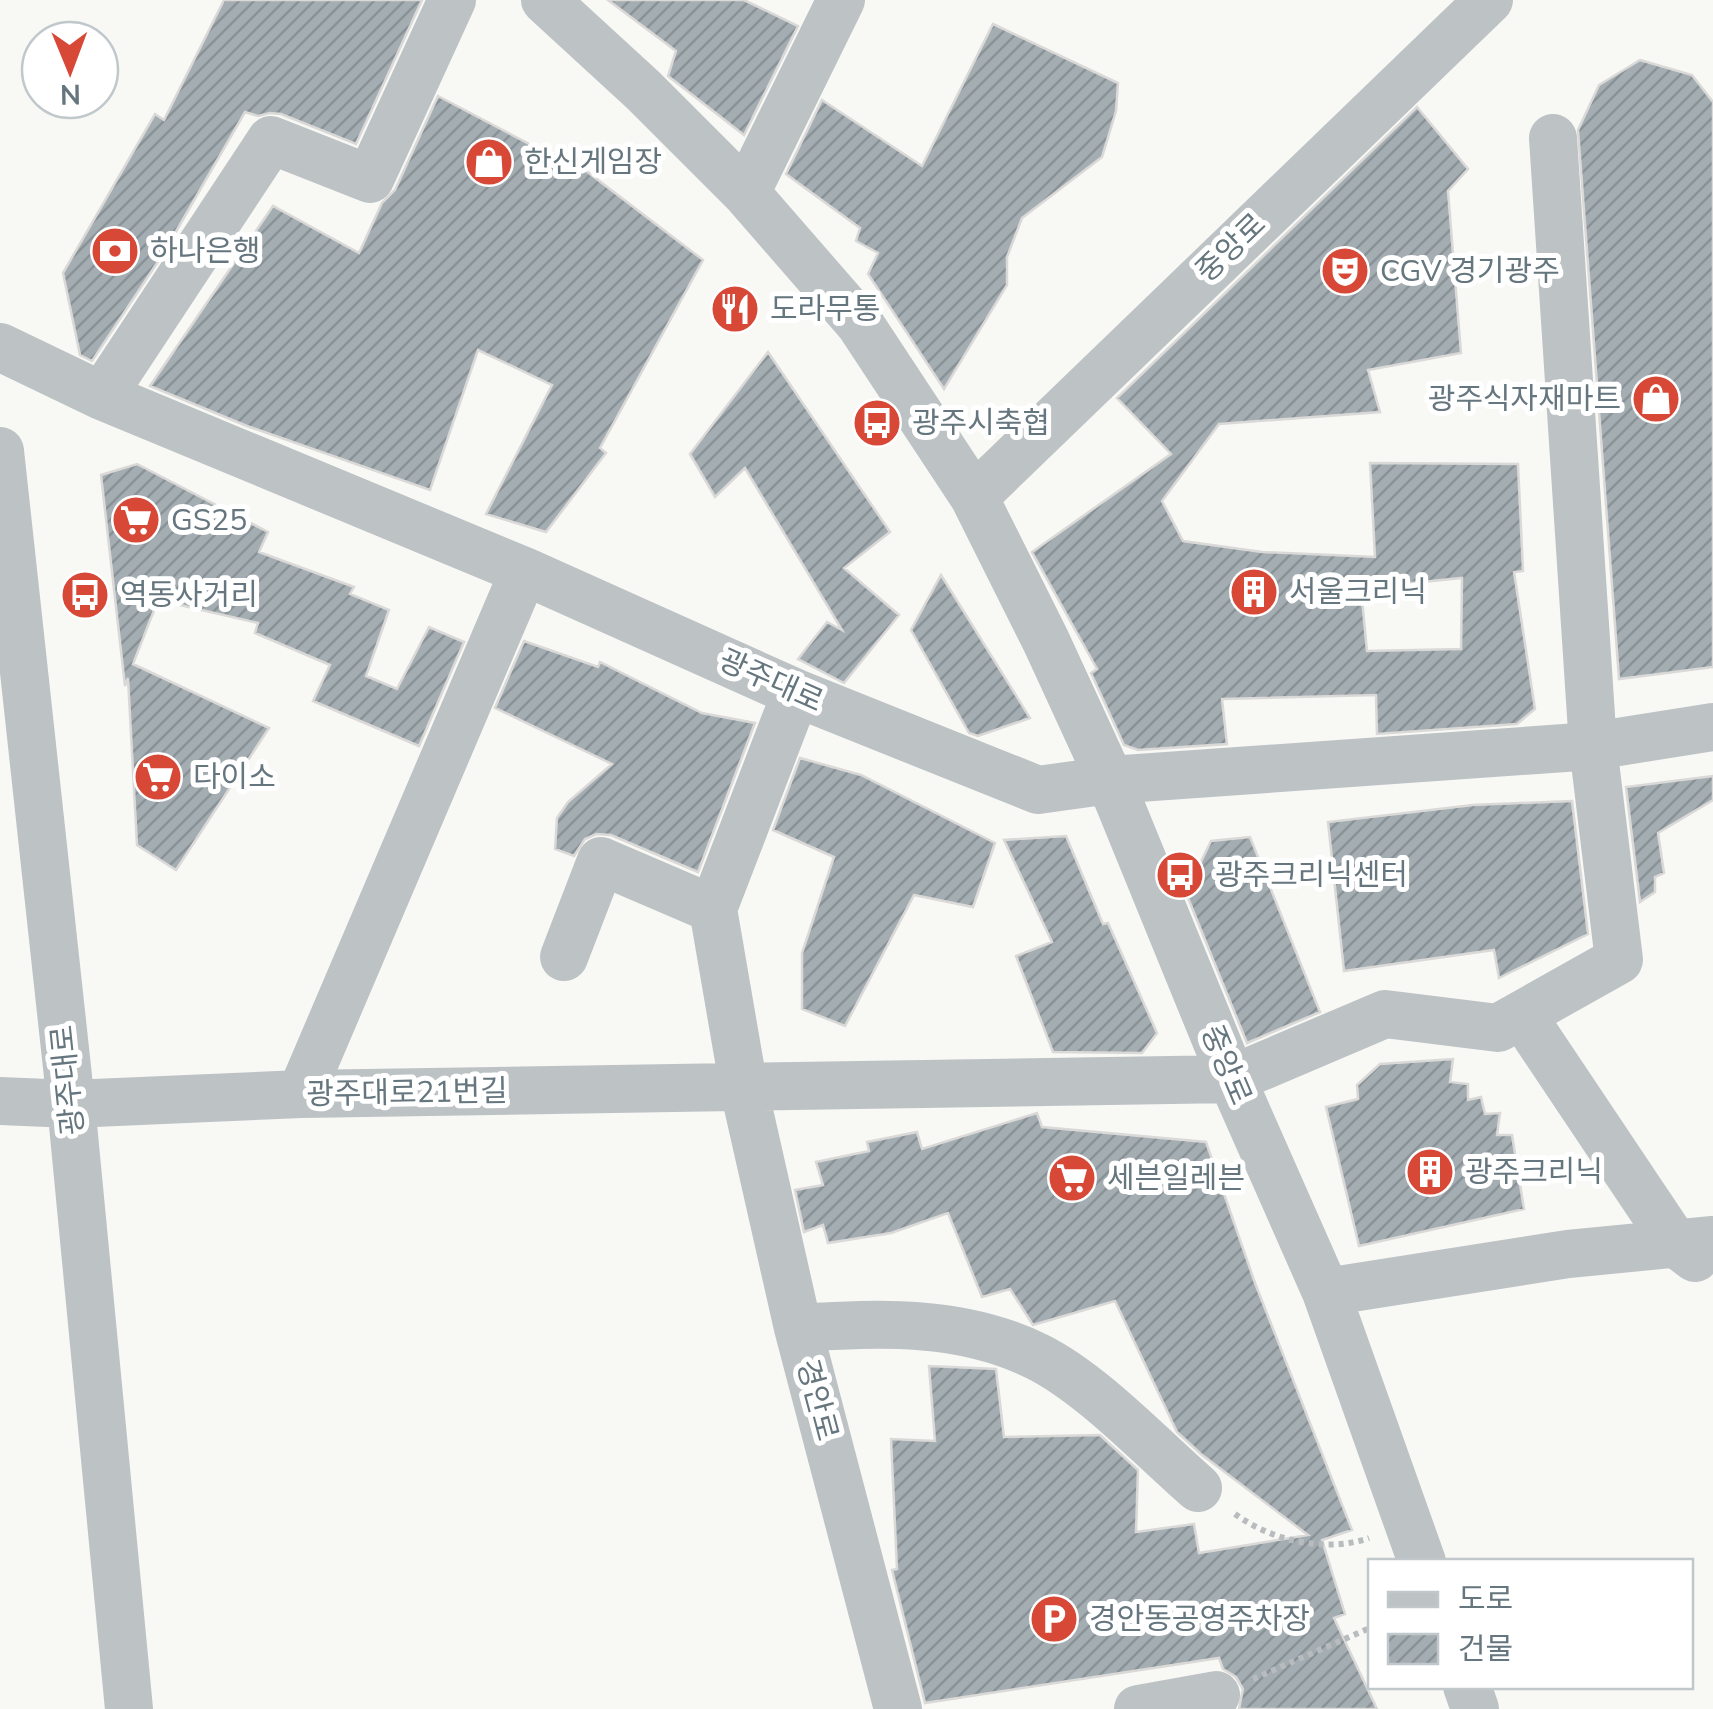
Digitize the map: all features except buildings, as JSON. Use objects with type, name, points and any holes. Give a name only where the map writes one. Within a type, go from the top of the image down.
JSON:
[{"type":"street","points":[[102,396],[271,140],[370,179],[452,0]]},
{"type":"street","name":"중앙로","points":[[545,0],[746,193],[860,324],[974,497],[1110,780],[1232,1080],[1326,1292],[1415,1543]]},
{"type":"street","points":[[746,193],[840,0]]},
{"type":"street","name":"중앙로","points":[[974,497],[1489,0]]},
{"type":"street","points":[[1232,1080],[1385,1014],[1498,1028],[1619,960],[1593,746],[1552,138]]},
{"type":"street","name":"광주대로","points":[[0,347],[102,396],[524,571],[796,693],[1038,790],[1110,780]]},
{"type":"street","name":"광주대로","points":[[0,452],[130,1709]]},
{"type":"street","points":[[301,1094],[524,571]]},
{"type":"street","points":[[744,1089],[713,909],[796,693]]},
{"type":"street","points":[[1110,780],[1593,746],[1713,727]]},
{"type":"street","points":[[564,957],[600,862],[713,909]]},
{"type":"street","points":[[1522,1015],[1694,1241],[1713,1272]]},
{"type":"street","name":"광주대로21번길","points":[[0,1101],[70,1104],[301,1094],[1232,1080]]},
{"type":"street","name":"경안로","points":[[744,1089],[798,1328],[898,1709]]},
{"type":"street","points":[[1326,1292],[1568,1254],[1694,1241]]},
{"type":"street","points":[[798,1328],[937,1326],[988,1338],[1040,1358],[1083,1388],[1198,1488]]},
{"type":"street","points":[[1138,1709],[1216,1695]]},
{"type":"path","points":[[1198,1488],[1245,1522],[1283,1540],[1347,1546],[1415,1543]]},
{"type":"path","points":[[1216,1695],[1368,1629]]},
{"type":"place","name":"한신게임장","points":[[489,162]]},
{"type":"place","name":"하나은행","points":[[115,251]]},
{"type":"place","name":"CGV 경기광주","points":[[1345,271]]},
{"type":"place","name":"도라무통","points":[[735,309]]},
{"type":"place","name":"광주식자재마트","points":[[1656,399]]},
{"type":"place","name":"광주시축협","points":[[877,423]]},
{"type":"place","name":"GS25","points":[[136,520]]},
{"type":"place","name":"서울크리닉","points":[[1254,592]]},
{"type":"place","name":"역동사거리","points":[[85,595]]},
{"type":"place","name":"다이소","points":[[158,777]]},
{"type":"place","name":"광주크리닉센터","points":[[1180,875]]},
{"type":"place","name":"광주크리닉","points":[[1430,1172]]},
{"type":"place","name":"세븐일레븐","points":[[1072,1178]]},
{"type":"place","name":"경안동공영주차장","points":[[1054,1619]]}]
